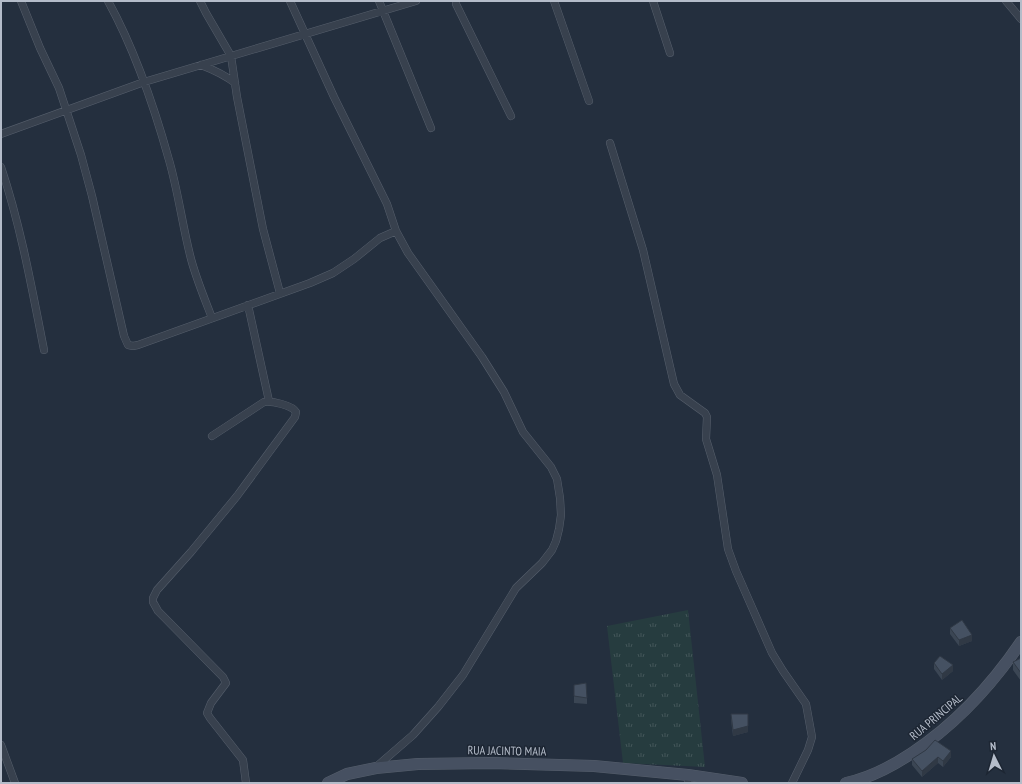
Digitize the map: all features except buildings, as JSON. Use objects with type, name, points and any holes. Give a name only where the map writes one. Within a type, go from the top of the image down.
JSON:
[{"type":"street","points":[[21,1],[40,48],[59,88],[84,168],[124,336],[128,344],[133,346],[138,345],[310,283],[333,273],[354,259],[380,238],[396,231]]},
{"type":"street","points":[[108,1],[122,26],[144,82],[169,160],[190,255],[212,318]]},
{"type":"street","points":[[200,1],[231,56],[263,229],[269,258],[280,293]]},
{"type":"street","points":[[290,1],[334,97],[388,204],[396,231],[408,253],[482,357],[504,392],[523,432],[551,467],[556,478],[560,498],[561,516],[556,541],[552,550],[542,563],[516,588],[463,675],[438,708],[413,734],[376,768]]},
{"type":"street","points":[[379,1],[384,10],[431,128]]},
{"type":"street","points":[[1,134],[144,82],[416,1]]},
{"type":"street","points":[[456,1],[456,4],[511,116]]},
{"type":"street","points":[[554,1],[589,101]]},
{"type":"street","points":[[652,1],[670,53]]},
{"type":"street","points":[[1006,1],[1021,19]]},
{"type":"street","points":[[201,65],[235,83]]},
{"type":"street","points":[[610,144],[643,250],[674,384],[680,395],[705,413],[707,417],[706,439],[717,475],[728,549],[736,571],[772,653],[806,704],[812,736],[808,750],[792,783]]},
{"type":"street","points":[[1,167],[25,253],[44,350]]},
{"type":"street","points":[[248,306],[269,401]]},
{"type":"street","points":[[212,436],[261,403],[269,401],[295,409],[297,414],[237,496],[191,552],[156,590],[153,598],[154,606],[158,611],[223,677],[226,683],[211,703],[208,713],[210,718],[243,760],[246,783]]},
{"type":"street","name":"RUA PRINCIPAL","points":[[846,783],[861,780],[891,766],[941,732],[979,696],[1010,659],[1021,642]]},
{"type":"street","points":[[1,745],[15,783]]},
{"type":"street","name":"RUA JACINTO MAIA","points":[[328,783],[347,774],[376,768],[411,765],[457,764],[565,765],[688,779]]},
{"type":"street","points":[[688,779],[742,783]]},
{"type":"green space","points":[[688,610],[705,767],[623,763],[607,626]]}]
